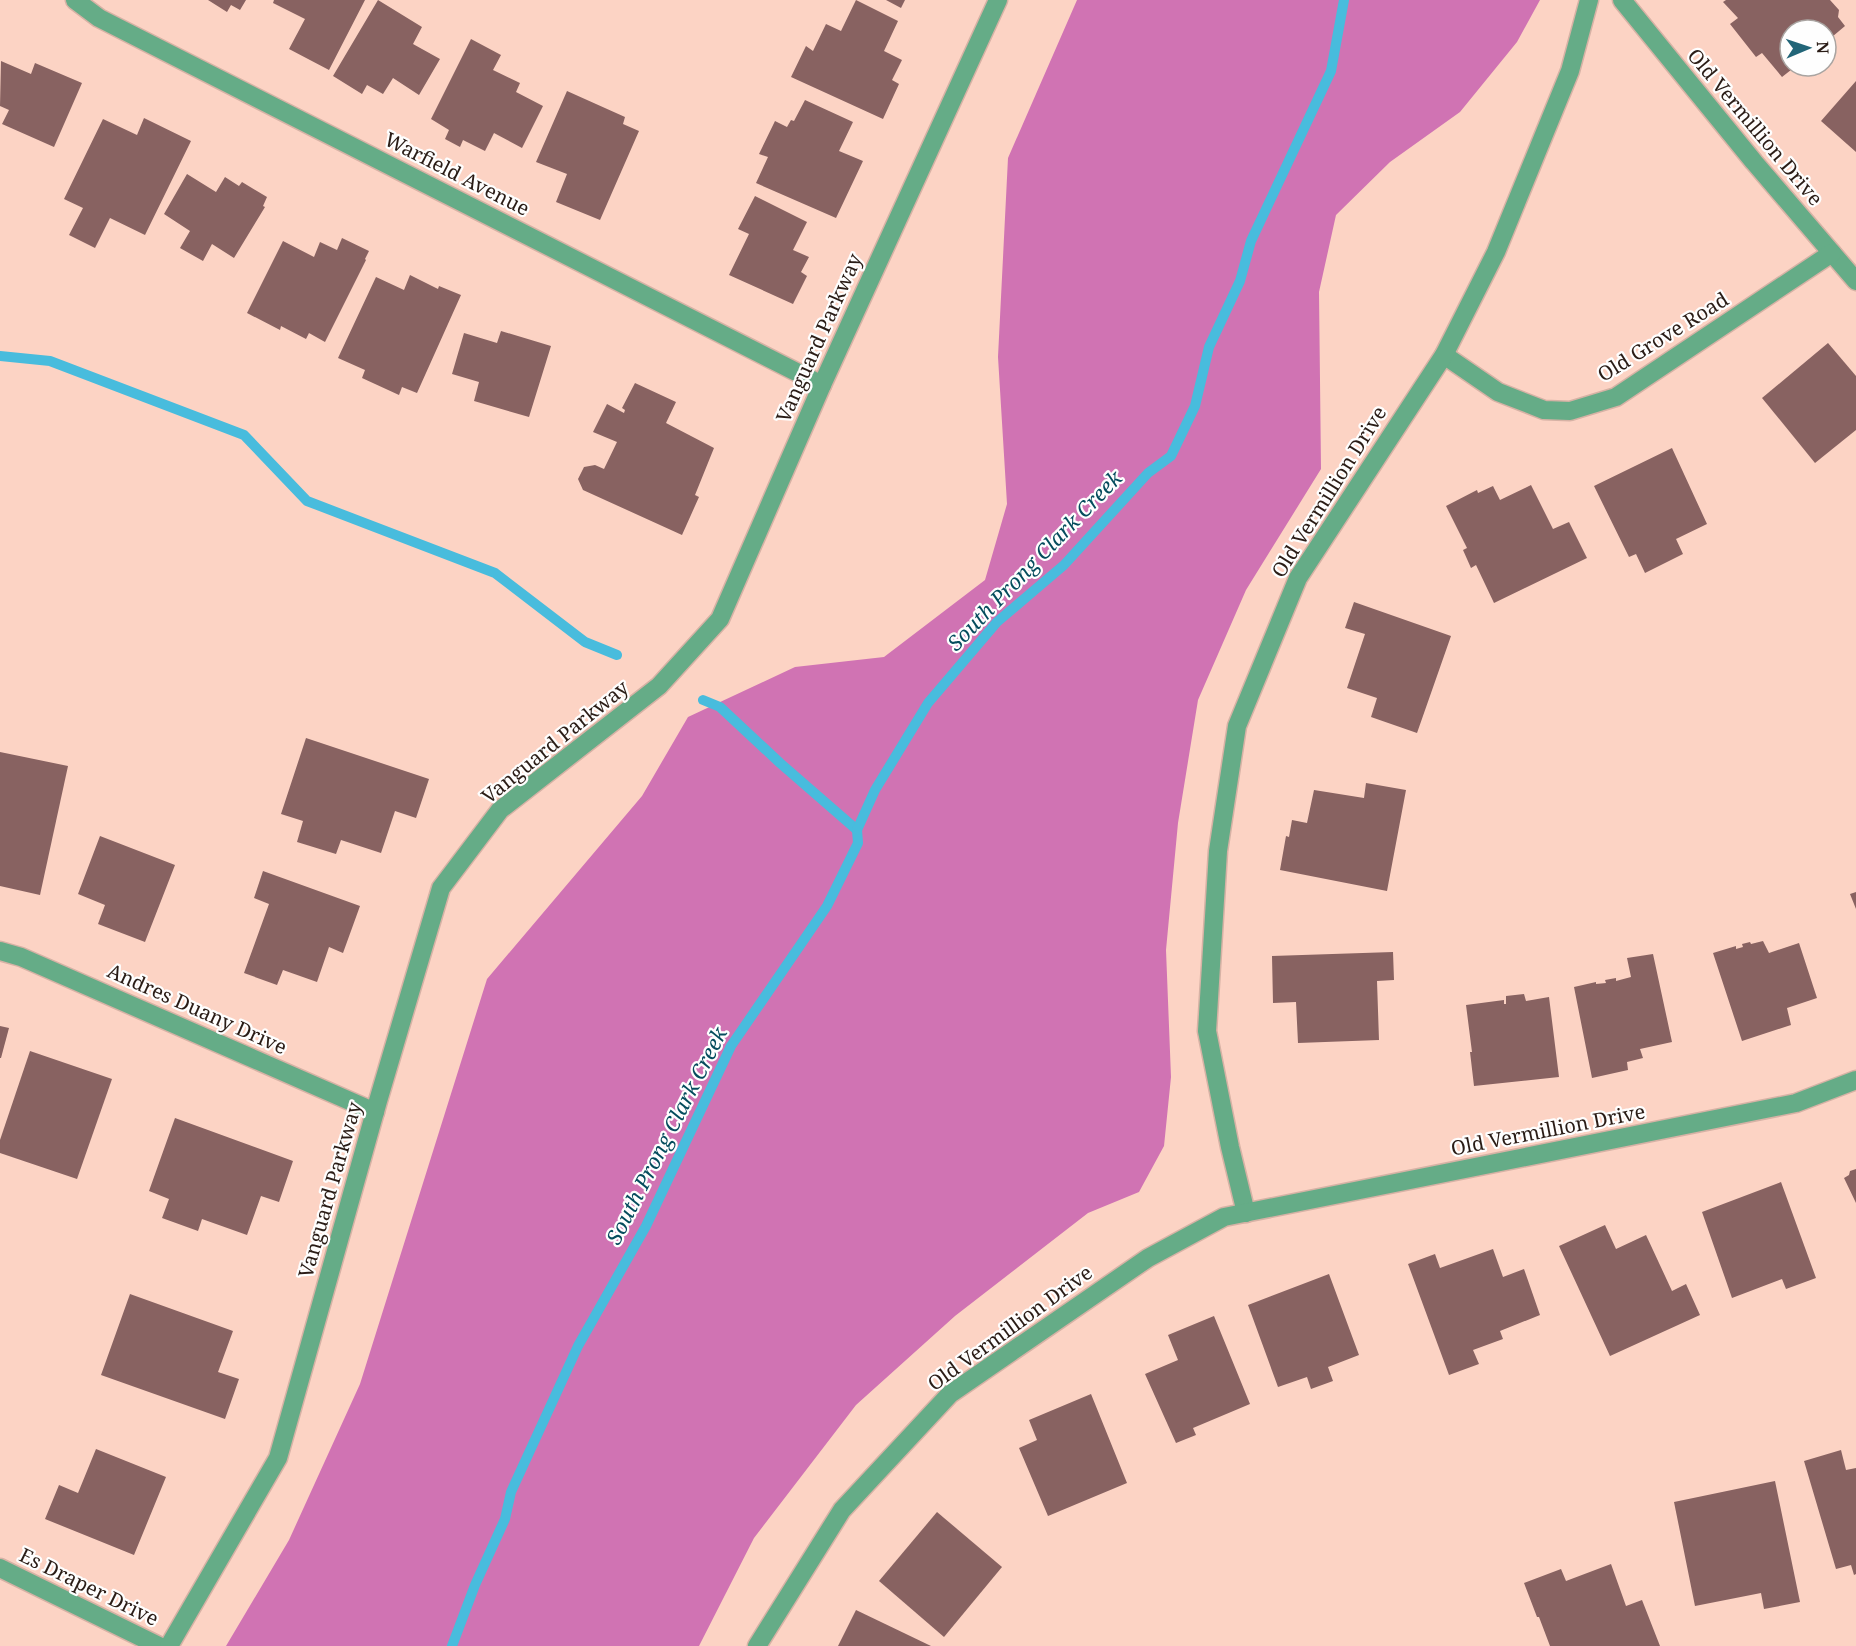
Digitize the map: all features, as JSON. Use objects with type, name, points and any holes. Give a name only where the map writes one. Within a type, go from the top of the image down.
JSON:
[{"type":"street","name":"Warfield Avenue","points":[[75,0],[99,18],[822,385]]},
{"type":"street","name":"Vanguard Parkway","points":[[169,1646],[278,1458],[375,1112],[441,888],[500,810],[659,686],[720,619],[822,385],[998,0]]},
{"type":"street","name":"Old Vermillion Drive","points":[[1246,1213],[1206,1031],[1218,851],[1237,726],[1298,578],[1444,355],[1496,252],[1570,71],[1589,0]]},
{"type":"street","name":"Old Vermillion Drive","points":[[1622,0],[1754,162],[1856,281]]},
{"type":"street","name":"Old Grove Road","points":[[1444,355],[1498,392],[1544,410],[1570,411],[1616,397],[1832,253]]},
{"type":"street","name":"Andres Duany Drive","points":[[0,951],[21,957],[375,1112]]},
{"type":"street","name":"Old Vermillion Drive","points":[[757,1646],[842,1510],[950,1394],[1148,1258],[1224,1217],[1796,1103],[1856,1080]]},
{"type":"street","name":"Es Draper Drive","points":[[0,1568],[159,1646]]},
{"type":"shaded area","points":[[1077,0],[1540,0],[1517,42],[1460,112],[1390,162],[1336,215],[1319,292],[1321,469],[1246,590],[1198,700],[1178,823],[1166,950],[1171,1077],[1164,1146],[1139,1192],[1088,1213],[955,1316],[856,1405],[754,1538],[699,1646],[226,1646],[289,1540],[360,1384],[487,979],[642,796],[688,717],[795,667],[884,657],[985,580],[1007,504],[998,357],[1008,158]]},
{"type":"building","points":[[208,0],[246,0],[240,10],[231,5],[227,12]]},
{"type":"building","points":[[274,0],[365,0],[329,70],[289,49],[305,19],[273,3]]},
{"type":"building","points":[[378,0],[422,27],[413,44],[440,59],[419,95],[393,78],[383,94],[367,85],[362,94],[333,76]]},
{"type":"building","points":[[856,0],[898,21],[884,51],[902,60],[892,80],[899,84],[883,119],[791,77],[806,46],[813,51],[826,24],[841,31]]},
{"type":"building","points":[[886,0],[905,0],[901,8]]},
{"type":"building","points":[[1726,0],[1830,0],[1839,10],[1838,17],[1845,26],[1838,32],[1838,18],[1778,18],[1778,72],[1762,53],[1756,57],[1730,24],[1738,18],[1723,2]]},
{"type":"building","points":[[471,39],[501,55],[493,70],[520,83],[516,92],[543,106],[522,148],[494,133],[485,151],[463,140],[460,147],[445,139],[449,130],[431,119]]},
{"type":"building","points":[[1,61],[31,74],[35,63],[82,83],[54,147],[2,124],[9,110],[0,106]]},
{"type":"building","points":[[1856,81],[1856,152],[1821,121]]},
{"type":"building","points":[[567,91],[625,117],[623,124],[639,131],[600,220],[556,202],[567,174],[536,162]]},
{"type":"building","points":[[805,100],[853,122],[839,151],[863,161],[836,218],[756,183],[768,157],[759,154],[775,121],[787,127],[791,120],[794,121]]},
{"type":"building","points":[[144,118],[191,141],[145,235],[110,218],[95,248],[69,235],[83,208],[64,199],[103,119],[137,135]]},
{"type":"building","points":[[187,174],[216,192],[225,177],[239,186],[242,182],[267,197],[263,206],[265,207],[234,258],[212,244],[203,261],[180,248],[190,231],[164,214]]},
{"type":"building","points":[[755,196],[807,222],[793,250],[809,257],[801,272],[807,276],[793,304],[729,275],[749,234],[738,229]]},
{"type":"building","points":[[342,238],[369,251],[325,342],[309,333],[306,339],[281,326],[280,330],[247,313],[283,241],[314,257],[320,242],[337,250]]},
{"type":"building","points":[[410,275],[438,289],[439,286],[461,295],[417,393],[402,387],[399,395],[362,378],[365,370],[338,358],[376,277],[404,290]]},
{"type":"building","points":[[501,331],[551,346],[529,417],[474,401],[479,382],[452,374],[464,333],[497,343]]},
{"type":"building","points":[[1828,343],[1856,376],[1856,430],[1815,463],[1762,398]]},
{"type":"building","points":[[635,383],[676,402],[666,423],[714,448],[695,495],[699,497],[682,535],[583,490],[578,479],[584,467],[595,465],[604,469],[617,442],[593,432],[607,404],[624,413],[625,410],[622,408]]},
{"type":"building","points":[[1672,448],[1707,524],[1676,539],[1683,554],[1645,573],[1636,554],[1629,557],[1594,486]]},
{"type":"building","points":[[1531,485],[1553,529],[1569,522],[1587,558],[1494,603],[1476,565],[1471,568],[1463,550],[1467,548],[1446,506],[1477,490],[1478,493],[1493,486],[1500,500]]},
{"type":"building","points":[[1354,602],[1451,636],[1417,733],[1371,717],[1377,698],[1347,688],[1365,634],[1345,628]]},
{"type":"building","points":[[306,738],[429,779],[416,818],[395,811],[381,853],[341,840],[336,854],[297,842],[303,821],[281,814]]},
{"type":"building","points":[[0,752],[68,766],[40,895],[0,886]]},
{"type":"building","points":[[1366,783],[1406,790],[1387,891],[1280,870],[1286,836],[1289,837],[1292,820],[1307,823],[1314,790],[1364,798]]},
{"type":"building","points":[[100,836],[175,865],[145,942],[98,924],[105,905],[78,894]]},
{"type":"building","points":[[263,871],[360,906],[343,953],[329,947],[317,982],[283,970],[277,985],[244,973],[269,904],[254,898]]},
{"type":"building","points":[[1856,892],[1856,909],[1850,894]]},
{"type":"building","points":[[1763,941],[1769,953],[1799,943],[1817,998],[1787,1008],[1791,1025],[1742,1041],[1713,953],[1736,946],[1736,949],[1743,947],[1742,944],[1750,942],[1751,944]]},
{"type":"building","points":[[1393,952],[1394,980],[1377,981],[1379,1040],[1298,1043],[1296,1002],[1273,1003],[1272,956]]},
{"type":"building","points":[[1653,954],[1672,1042],[1640,1049],[1643,1058],[1627,1062],[1628,1070],[1592,1078],[1574,987],[1631,977],[1627,958]]},
{"type":"building","points":[[1524,994],[1526,1001],[1549,997],[1559,1077],[1474,1086],[1466,1005],[1504,1000],[1506,1004],[1506,996]]},
{"type":"building","points":[[0,1026],[9,1028],[1,1058],[0,1058]]},
{"type":"building","points":[[30,1051],[112,1079],[77,1179],[0,1153],[0,1140]]},
{"type":"building","points":[[175,1118],[293,1161],[279,1202],[261,1196],[247,1235],[202,1219],[198,1231],[162,1218],[169,1199],[149,1191]]},
{"type":"building","points":[[1856,1169],[1856,1203],[1844,1178],[1849,1175],[1850,1171]]},
{"type":"building","points":[[1781,1182],[1816,1278],[1786,1289],[1782,1279],[1732,1298],[1702,1212]]},
{"type":"building","points":[[1605,1225],[1616,1249],[1646,1235],[1672,1291],[1686,1284],[1700,1315],[1610,1356],[1559,1246]]},
{"type":"building","points":[[1493,1249],[1503,1277],[1524,1269],[1540,1315],[1500,1331],[1503,1339],[1473,1350],[1479,1364],[1449,1375],[1408,1264],[1435,1254],[1440,1268]]},
{"type":"building","points":[[1329,1274],[1359,1355],[1328,1367],[1333,1381],[1311,1389],[1307,1377],[1278,1387],[1248,1305]]},
{"type":"building","points":[[130,1294],[233,1331],[218,1372],[239,1379],[225,1419],[101,1375]]},
{"type":"building","points":[[1214,1316],[1250,1404],[1193,1428],[1196,1435],[1176,1443],[1145,1374],[1178,1360],[1168,1335]]},
{"type":"building","points":[[1091,1394],[1127,1483],[1048,1516],[1019,1448],[1037,1440],[1029,1420]]},
{"type":"building","points":[[96,1449],[166,1477],[134,1555],[45,1519],[59,1485],[78,1493]]},
{"type":"building","points":[[1841,1450],[1846,1470],[1856,1468],[1856,1574],[1854,1575],[1851,1565],[1836,1569],[1804,1461]]},
{"type":"building","points":[[1775,1481],[1800,1602],[1764,1609],[1761,1593],[1695,1606],[1674,1502]]},
{"type":"building","points":[[937,1512],[1002,1567],[944,1637],[879,1581]]},
{"type":"building","points":[[1611,1564],[1626,1606],[1642,1600],[1660,1646],[1550,1646],[1524,1583],[1561,1569],[1566,1581]]},
{"type":"building","points":[[856,1610],[931,1646],[838,1646]]},
{"type":"waterway","name":"South Prong Clark Creek","points":[[452,1646],[475,1585],[505,1519],[511,1492],[578,1346],[646,1226],[731,1046],[827,906],[858,843],[857,830],[875,790],[928,703],[997,622],[1064,565],[1148,473],[1171,456],[1195,406],[1209,347],[1240,281],[1251,241],[1331,71],[1344,0]]},
{"type":"waterway","points":[[0,356],[50,361],[244,435],[307,501],[495,573],[585,642],[617,655]]},
{"type":"waterway","points":[[703,700],[720,707],[857,830]]}]
